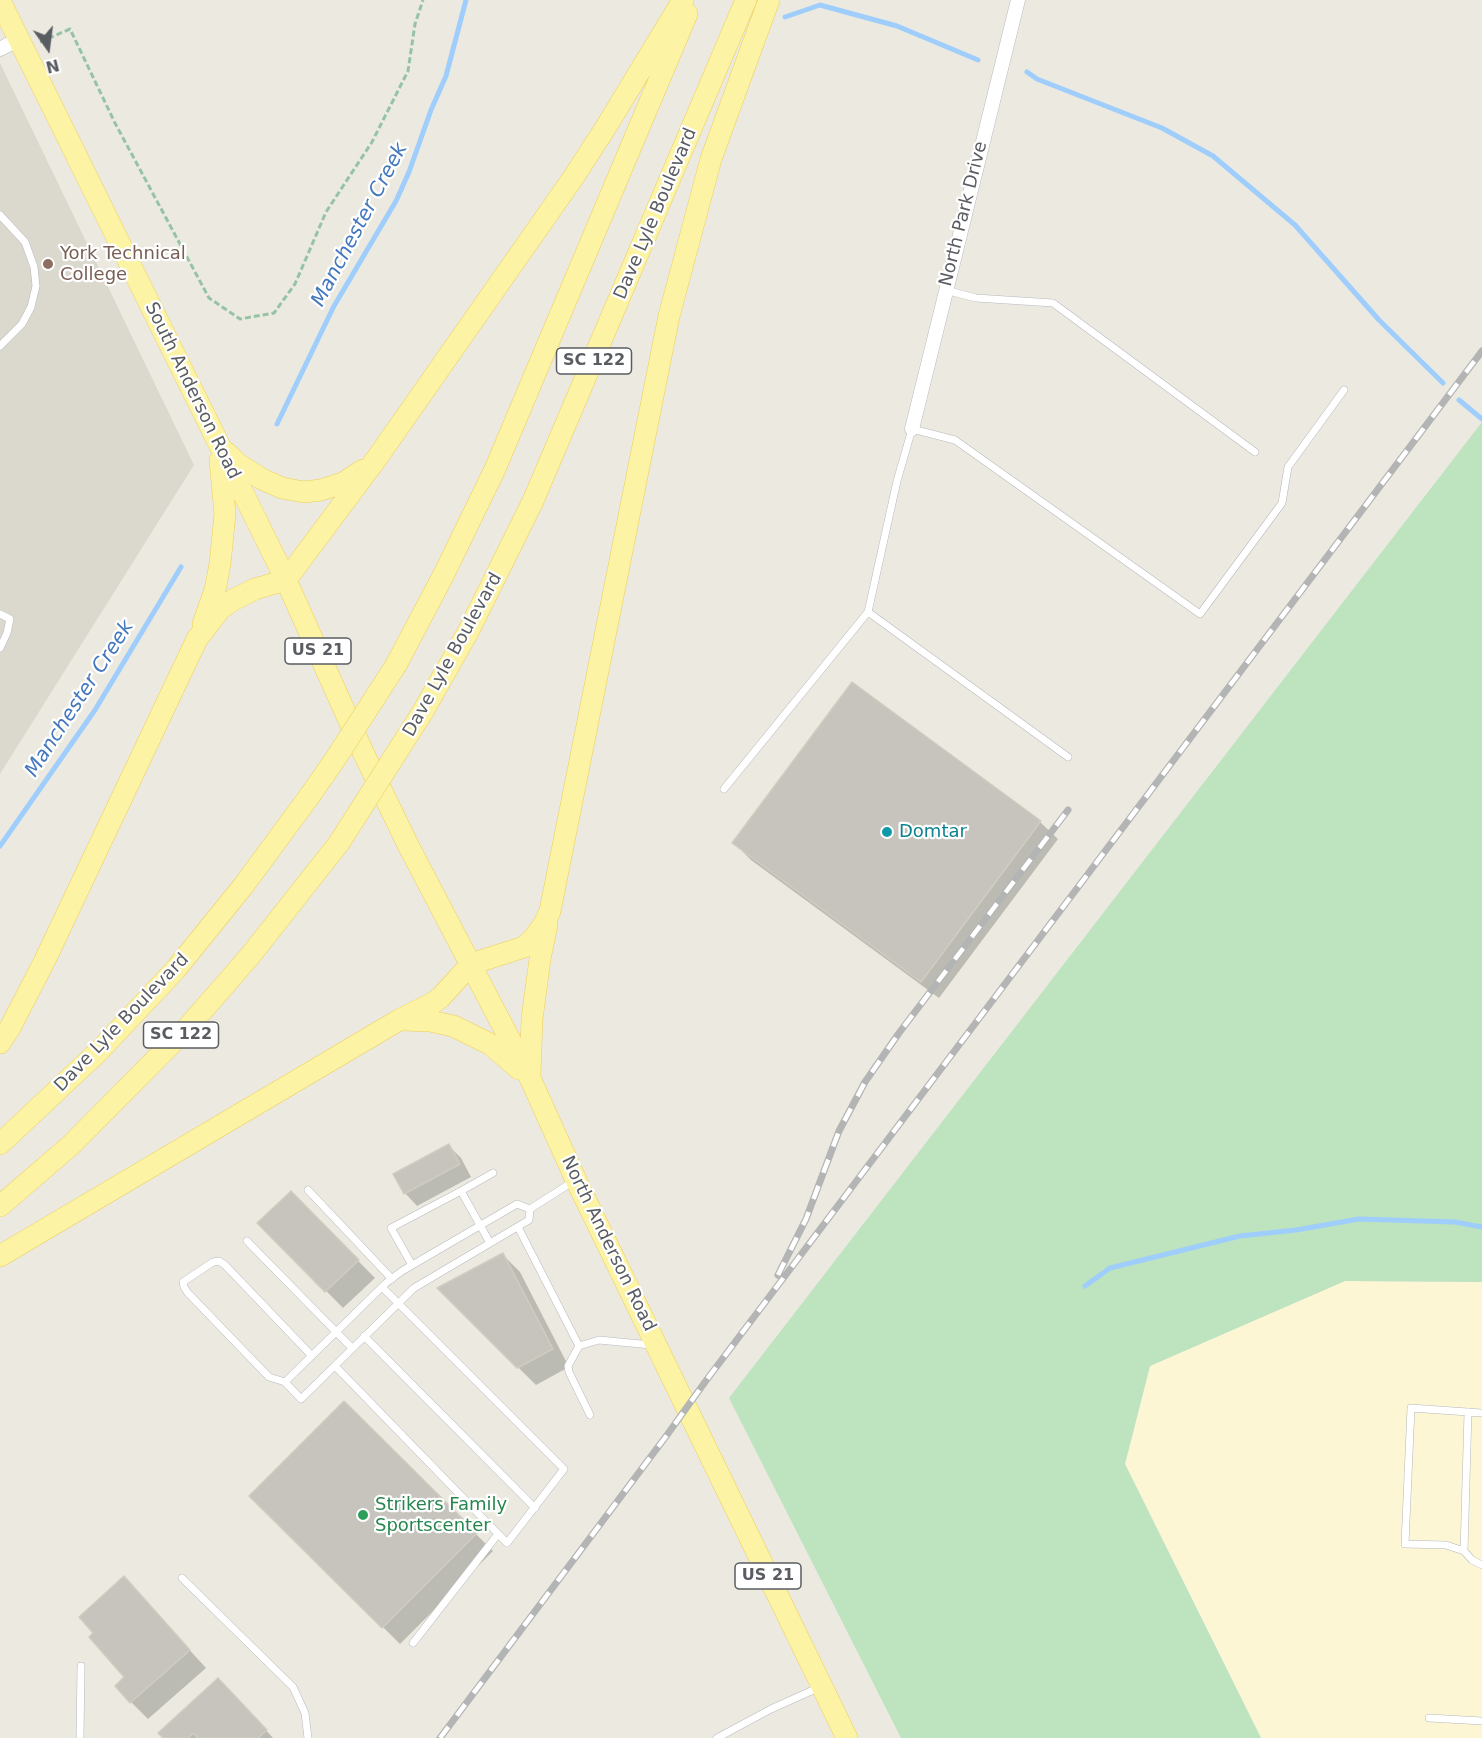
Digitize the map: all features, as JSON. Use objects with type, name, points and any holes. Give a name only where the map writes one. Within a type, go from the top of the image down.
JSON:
[{"type":"main road","points":[[197,639],[220,609],[233,600],[255,589],[286,580],[377,458],[573,178],[683,0]]},
{"type":"main road","name":"Dave Lyle Boulevard","points":[[0,1144],[99,1051],[176,969],[244,885],[311,794],[360,723],[396,665],[444,574],[495,469],[693,0]]},
{"type":"main road","name":"Dave Lyle Boulevard","points":[[0,1206],[71,1145],[188,1027],[250,956],[339,843],[422,713],[468,632],[533,501],[746,0]]},
{"type":"main road","points":[[530,1078],[535,988],[549,911],[669,316],[711,159],[769,0]]},
{"type":"main road","name":"South Anderson Road","points":[[0,1],[14,46],[219,444],[286,580],[363,752]]},
{"type":"main road","points":[[219,444],[238,464],[262,479],[282,488],[304,492],[321,490],[343,483],[377,458]]},
{"type":"main road","points":[[0,1043],[45,960],[197,639],[215,590],[225,514],[219,444]]},
{"type":"main road","name":"North Anderson Road","points":[[363,752],[408,845],[530,1078],[576,1180],[847,1738]]},
{"type":"main road","points":[[0,1256],[441,997],[471,964],[524,947],[538,932],[549,911]]},
{"type":"main road","points":[[399,1020],[441,1022],[475,1035],[503,1053],[530,1078]]},
{"type":"street","name":"North Park Drive","points":[[912,429],[1018,0]]},
{"type":"lane","points":[[0,215],[25,242],[34,267],[36,286],[31,307],[22,324],[0,346]]},
{"type":"lane","points":[[945,290],[976,298],[1053,303],[1255,452]]},
{"type":"lane","points":[[724,789],[868,612],[897,481],[912,429],[955,440],[1200,614],[1282,502],[1288,467],[1344,390]]},
{"type":"lane","points":[[868,612],[1068,757]]},
{"type":"lane","points":[[0,614],[10,619],[0,648]]},
{"type":"lane","points":[[412,1265],[392,1228],[493,1173]]},
{"type":"lane","points":[[312,1356],[219,1261],[213,1262],[183,1282],[188,1293],[269,1377],[285,1382],[302,1399],[414,1288],[518,1227],[528,1220],[530,1209],[576,1180]]},
{"type":"lane","points":[[308,1190],[392,1279]]},
{"type":"lane","points":[[460,1191],[490,1243]]},
{"type":"lane","points":[[285,1382],[392,1279],[517,1204],[530,1209]]},
{"type":"lane","points":[[518,1227],[579,1346]]},
{"type":"lane","points":[[248,1241],[352,1348]]},
{"type":"lane","points":[[335,1366],[507,1543],[564,1469],[382,1287]]},
{"type":"lane","points":[[364,1336],[535,1508]]},
{"type":"lane","points":[[590,1415],[568,1366],[579,1346],[599,1340],[657,1346]]},
{"type":"lane","points":[[1482,1413],[1411,1408],[1405,1544],[1446,1545],[1464,1551],[1472,1560],[1482,1565]]},
{"type":"lane","points":[[1464,1551],[1468,1412]]},
{"type":"lane","points":[[413,1643],[498,1534]]},
{"type":"lane","points":[[182,1578],[293,1687],[305,1713],[308,1738]]},
{"type":"lane","points":[[80,1738],[81,1666]]},
{"type":"lane","points":[[717,1738],[771,1709],[822,1686]]},
{"type":"lane","points":[[1429,1718],[1482,1721]]},
{"type":"path","points":[[14,46],[70,29],[115,123],[209,298],[240,319],[274,313],[295,284],[326,212],[372,142],[408,71],[416,24],[423,0]]},
{"type":"shaded area","name":"York Technical College","points":[[0,63],[194,465],[0,774]]},
{"type":"shaded area","points":[[1345,1281],[1482,1282],[1482,1738],[1261,1738],[1125,1464],[1150,1366]]},
{"type":"green space","points":[[1482,422],[1482,1282],[1345,1281],[1150,1366],[1125,1464],[1261,1738],[901,1738],[729,1398]]},
{"type":"building","name":"Domtar","points":[[852,682],[1041,821],[921,982],[732,843]]},
{"type":"building","points":[[449,1144],[460,1164],[404,1194],[393,1174]]},
{"type":"building","points":[[291,1191],[359,1260],[325,1292],[257,1223]]},
{"type":"building","points":[[503,1253],[553,1349],[517,1368],[437,1288]]},
{"type":"building","name":"Strikers Family Sportscenter","points":[[344,1401],[477,1533],[382,1628],[249,1496]]},
{"type":"building","points":[[124,1576],[190,1650],[130,1703],[115,1686],[124,1677],[89,1637],[93,1633],[79,1617]]},
{"type":"building","points":[[218,1678],[267,1730],[258,1738],[198,1738],[193,1733],[188,1738],[163,1738],[158,1733]]},
{"type":"waterway","name":"Manchester Creek","points":[[277,424],[334,306],[396,201],[409,172],[446,76],[466,0]]},
{"type":"waterway","points":[[785,17],[820,5],[897,26],[978,60]]},
{"type":"waterway","points":[[1027,72],[1037,79],[1162,128],[1213,156],[1295,225],[1379,320],[1443,383]]},
{"type":"waterway","points":[[1459,400],[1482,419]]},
{"type":"waterway","name":"Manchester Creek","points":[[0,846],[95,710],[181,567]]},
{"type":"waterway","points":[[1085,1286],[1110,1268],[1240,1236],[1296,1230],[1359,1219],[1455,1222],[1482,1227]]},
{"type":"railway","points":[[440,1738],[705,1382],[1482,351]]},
{"type":"railway","points":[[778,1275],[806,1219],[839,1131],[865,1082],[899,1033],[1068,810]]},
{"type":"place","name":"York Technical College","points":[[48,264]]},
{"type":"place","name":"Domtar","points":[[887,832]]},
{"type":"place","name":"Strikers Family Sportscenter","points":[[363,1515]]}]
